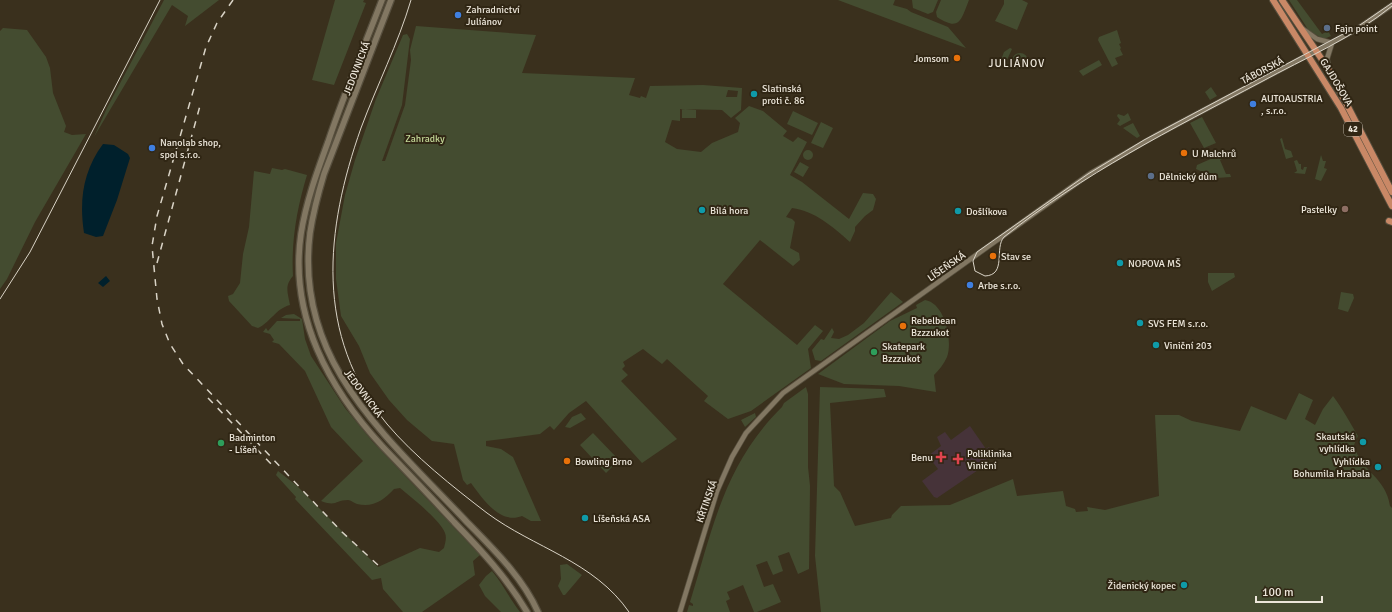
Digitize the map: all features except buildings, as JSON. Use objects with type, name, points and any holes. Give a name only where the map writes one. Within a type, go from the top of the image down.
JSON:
[{"type":"main road","name":"JEDOVNICKÁ","points":[[382,0],[337,116],[308,202],[299,252],[299,270],[304,307],[318,353],[333,384],[350,408],[382,445],[492,562],[527,612]]},
{"type":"main road","name":"JEDOVNICKÁ","points":[[391,0],[324,174],[316,203],[310,235],[308,260],[312,305],[326,349],[348,388],[389,440],[500,556],[524,586],[538,612]]},
{"type":"main road","name":"42","points":[[1274,0],[1309,55]]},
{"type":"main road","name":"42","points":[[1282,0],[1317,50]]},
{"type":"main road","name":"GAJDOŠOVA","points":[[1317,50],[1329,70],[1392,192]]},
{"type":"main road","name":"GAJDOŠOVA","points":[[1309,55],[1349,122],[1392,206]]},
{"type":"street","name":"TÁBORSKÁ","points":[[1137,146],[1309,55],[1370,21],[1392,5]]},
{"type":"street","points":[[1303,29],[1317,39],[1332,42],[1327,59],[1329,70]]},
{"type":"street","name":"LÍŠEŇSKÁ","points":[[769,407],[783,393],[810,373],[1010,230],[1091,173],[1137,146]]},
{"type":"street","name":"KŘTINSKÁ","points":[[680,612],[717,491],[732,456],[746,433],[769,407]]},
{"type":"shaded area","name":"Poliklinika Viniční","points":[[970,426],[986,449],[989,447],[994,454],[981,463],[983,467],[937,498],[934,497],[922,481],[938,469],[928,456],[941,446],[937,437],[945,432],[951,440]]},
{"type":"green space","points":[[164,0],[219,0],[185,26],[188,16],[172,5],[94,137],[107,108]]},
{"type":"green space","points":[[335,0],[364,0],[363,2],[366,3],[334,85],[312,80]]},
{"type":"green space","points":[[838,0],[895,0],[893,5],[907,9],[948,27],[966,48]]},
{"type":"green space","points":[[912,0],[938,0],[933,12],[928,14],[913,8]]},
{"type":"green space","points":[[941,0],[969,0],[959,22],[951,23],[937,17],[936,12]]},
{"type":"green space","points":[[1004,0],[1022,0],[1028,3],[1017,30],[995,21],[1004,4]]},
{"type":"green space","points":[[1289,0],[1297,0],[1322,34],[1328,31],[1331,36],[1324,39],[1309,31]]},
{"type":"green space","name":"Zahradky","points":[[416,26],[536,35],[522,73],[635,78],[629,95],[640,98],[641,96],[646,98],[650,86],[703,85],[742,88],[741,110],[731,118],[722,110],[680,109],[680,121],[672,120],[665,142],[677,149],[701,152],[712,143],[738,132],[740,123],[735,118],[749,106],[763,111],[787,131],[783,136],[793,142],[798,137],[807,142],[790,175],[802,182],[849,219],[863,193],[873,194],[876,199],[873,210],[855,227],[855,231],[850,242],[823,220],[808,212],[792,208],[786,217],[795,222],[790,248],[799,253],[800,260],[793,266],[760,240],[723,284],[797,345],[815,325],[823,331],[808,349],[811,368],[751,411],[728,419],[704,401],[708,396],[667,359],[662,364],[643,349],[623,362],[625,366],[622,369],[628,375],[621,381],[677,439],[642,463],[586,401],[569,413],[554,430],[550,426],[540,434],[486,441],[486,446],[501,449],[513,457],[541,521],[531,521],[522,516],[514,518],[506,517],[492,508],[471,483],[467,485],[463,480],[454,444],[432,441],[407,420],[389,400],[370,373],[359,346],[341,316],[336,279],[336,243],[345,195],[355,160],[376,99],[403,35],[407,34],[410,39],[402,105],[382,161],[385,161],[405,105],[411,60],[410,50]],"holes":[[[728,90],[738,91],[737,97],[726,97]]]},
{"type":"green space","points":[[3,28],[27,30],[46,57],[50,68],[53,93],[66,126],[64,132],[72,135],[86,134],[35,222],[7,279],[0,289],[0,31]]},
{"type":"green space","points":[[1117,30],[1121,43],[1119,44],[1120,49],[1123,55],[1115,58],[1118,64],[1112,67],[1098,40],[1099,37]]},
{"type":"green space","points":[[1010,48],[1012,49],[1006,62],[1001,60],[1004,52]]},
{"type":"green space","points":[[1017,53],[1023,53],[1028,58],[1026,67],[1023,69],[1017,69],[1012,64],[1012,58]]},
{"type":"green space","points":[[1099,60],[1102,65],[1083,76],[1079,71]]},
{"type":"green space","points":[[1211,87],[1217,96],[1210,100],[1205,92]]},
{"type":"green space","points":[[682,109],[696,110],[696,118],[682,118]]},
{"type":"green space","points":[[793,111],[818,123],[812,135],[787,124]]},
{"type":"green space","points":[[1128,113],[1131,120],[1120,126],[1117,124],[1120,120],[1117,116],[1118,114],[1124,116]]},
{"type":"green space","points":[[1202,117],[1216,143],[1204,148],[1190,123]]},
{"type":"green space","points":[[821,122],[833,128],[823,148],[811,143]]},
{"type":"green space","points":[[1133,123],[1140,136],[1137,138],[1123,128]]},
{"type":"green space","points":[[1282,138],[1285,149],[1291,151],[1293,157],[1286,159],[1280,139]]},
{"type":"green space","points":[[806,150],[810,150],[812,151],[812,159],[806,160],[803,157],[803,153]]},
{"type":"green space","points":[[1222,154],[1224,158],[1220,160],[1226,174],[1230,174],[1231,177],[1216,178],[1196,169],[1197,165]]},
{"type":"green space","points":[[1321,155],[1323,161],[1326,161],[1324,168],[1327,169],[1321,181],[1315,179]]},
{"type":"green space","points":[[1297,160],[1299,164],[1301,164],[1301,169],[1303,170],[1304,167],[1307,167],[1305,174],[1294,173],[1297,171],[1294,161]]},
{"type":"green space","points":[[800,162],[809,167],[803,177],[794,172]]},
{"type":"green space","points":[[272,168],[282,170],[285,169],[307,175],[300,200],[294,237],[293,276],[288,283],[290,305],[280,310],[258,328],[252,326],[229,301],[228,296],[233,294],[240,283],[243,254],[249,227],[254,171],[270,174]]},
{"type":"green space","points":[[1208,273],[1234,273],[1235,277],[1212,291],[1208,282]]},
{"type":"green space","points":[[891,292],[903,302],[821,361],[815,360],[812,350],[821,339],[824,340],[832,328],[834,332],[831,338],[839,339],[848,335],[864,323]]},
{"type":"green space","points":[[1341,292],[1353,294],[1354,298],[1348,312],[1338,309]]},
{"type":"green space","points":[[925,300],[938,308],[946,324],[948,333],[949,350],[947,357],[934,375],[936,392],[899,386],[844,384],[818,374],[890,321],[917,308],[916,305]]},
{"type":"green space","points":[[294,314],[302,319],[305,339],[311,356],[345,408],[372,441],[480,555],[473,561],[475,575],[422,612],[403,612],[383,589],[381,578],[372,580],[295,499],[296,497],[276,475],[278,471],[296,485],[378,567],[420,548],[439,552],[444,548],[446,537],[438,522],[400,488],[394,489],[382,500],[368,505],[357,504],[350,500],[333,503],[321,501],[363,461],[331,427],[305,371],[279,344],[272,342],[274,340],[270,334],[263,332],[266,328],[268,331],[277,321],[300,321],[300,319],[281,318],[286,315]]},
{"type":"green space","points":[[806,387],[808,394],[808,467],[810,486],[809,569],[798,574],[789,552],[778,556],[783,571],[773,575],[767,561],[756,565],[764,587],[773,584],[781,602],[757,612],[754,612],[743,585],[727,592],[730,599],[726,601],[730,612],[687,612],[689,605],[693,606],[690,602],[706,548],[733,474],[746,451],[762,429],[784,403]]},
{"type":"green space","points":[[820,387],[884,389],[886,397],[830,403],[834,486],[840,492],[855,526],[891,518],[901,506],[950,505],[1013,479],[1017,496],[1063,491],[1066,506],[1075,509],[1076,512],[1088,511],[1087,507],[1105,510],[1159,496],[1155,415],[1179,415],[1192,421],[1240,431],[1251,406],[1286,420],[1299,393],[1313,400],[1305,419],[1315,425],[1323,409],[1333,396],[1358,436],[1354,445],[1357,454],[1384,488],[1392,508],[1392,612],[821,612],[815,556]]},
{"type":"green space","points":[[581,413],[586,419],[570,428],[565,427],[572,417]]},
{"type":"green space","points":[[755,413],[756,417],[745,427],[741,420]]},
{"type":"green space","points":[[593,433],[619,460],[606,473],[580,445]]},
{"type":"green space","points":[[567,564],[582,575],[565,595],[563,595],[558,586],[561,579],[560,565]]},
{"type":"green space","points":[[492,571],[520,612],[501,612],[485,596],[479,585]]},
{"type":"water","points":[[103,144],[114,145],[128,154],[130,158],[117,200],[103,236],[96,237],[84,233],[82,209],[84,186],[87,175],[96,154]]},
{"type":"water","points":[[106,276],[110,281],[103,287],[98,283]]},
{"type":"tram line","points":[[0,299],[30,252],[160,0]]},
{"type":"tram line","points":[[411,0],[400,33],[361,128],[349,166],[340,205],[334,243],[333,281],[337,318],[347,355],[363,390],[387,424],[409,448],[487,513],[524,536],[581,567],[599,580],[615,595],[629,612]]},
{"type":"tram line","points":[[1392,3],[1360,25],[1144,140],[1088,174],[977,252],[973,261],[975,271],[985,276],[996,271],[1001,242],[1004,237],[1065,193],[1161,135],[1345,38],[1392,6]]},
{"type":"railway","points":[[233,0],[217,23],[206,47],[157,216],[152,246],[157,299],[162,324],[170,344],[183,364],[342,532],[379,566]]},
{"type":"railway","points":[[157,263],[201,102]]},
{"type":"railway","points":[[208,398],[273,466]]},
{"type":"place","name":"Zahradnictví Julíánov","points":[[458,15]]},
{"type":"place","name":"Fajn point","points":[[1327,28]]},
{"type":"place","name":"Jomsom","points":[[957,58]]},
{"type":"place","name":"Slatinská proti č. 86","points":[[754,94]]},
{"type":"place","name":"AUTOAUSTRIA , s.r.o.","points":[[1253,104]]},
{"type":"place","name":"Nanolab shop, spol s.r.o.","points":[[152,148]]},
{"type":"place","name":"U Malchrů","points":[[1184,153]]},
{"type":"place","name":"Dělnický dům","points":[[1151,176]]},
{"type":"place","name":"Pastelky","points":[[1345,209]]},
{"type":"place","name":"Bílá hora","points":[[702,210]]},
{"type":"place","name":"Došlíkova","points":[[958,211]]},
{"type":"place","name":"Stav se","points":[[993,256]]},
{"type":"place","name":"NOPOVA MŠ","points":[[1120,263]]},
{"type":"place","name":"Arbe s.r.o.","points":[[970,285]]},
{"type":"place","name":"SVS FEM s.r.o.","points":[[1140,323]]},
{"type":"place","name":"Rebelbean Bzzzukot","points":[[903,326]]},
{"type":"place","name":"Viniční 203","points":[[1156,345]]},
{"type":"place","name":"Skatepark Bzzzukot","points":[[874,352]]},
{"type":"place","name":"Skautská vyhlídka","points":[[1363,442]]},
{"type":"place","name":"Badminton - Líšeň","points":[[221,443]]},
{"type":"place","name":"Benu","points":[[941,457]]},
{"type":"place","name":"Poliklinika Viniční","points":[[958,459]]},
{"type":"place","name":"Bowling Brno","points":[[567,461]]},
{"type":"place","name":"Vyhlídka Bohumila Hrabala","points":[[1378,467]]},
{"type":"place","name":"Líšeňská ASA","points":[[585,518]]},
{"type":"place","name":"Židenický kopec","points":[[1184,585]]},
{"type":"district","name":"JULIÁNOV","points":[[1017,63]]}]
